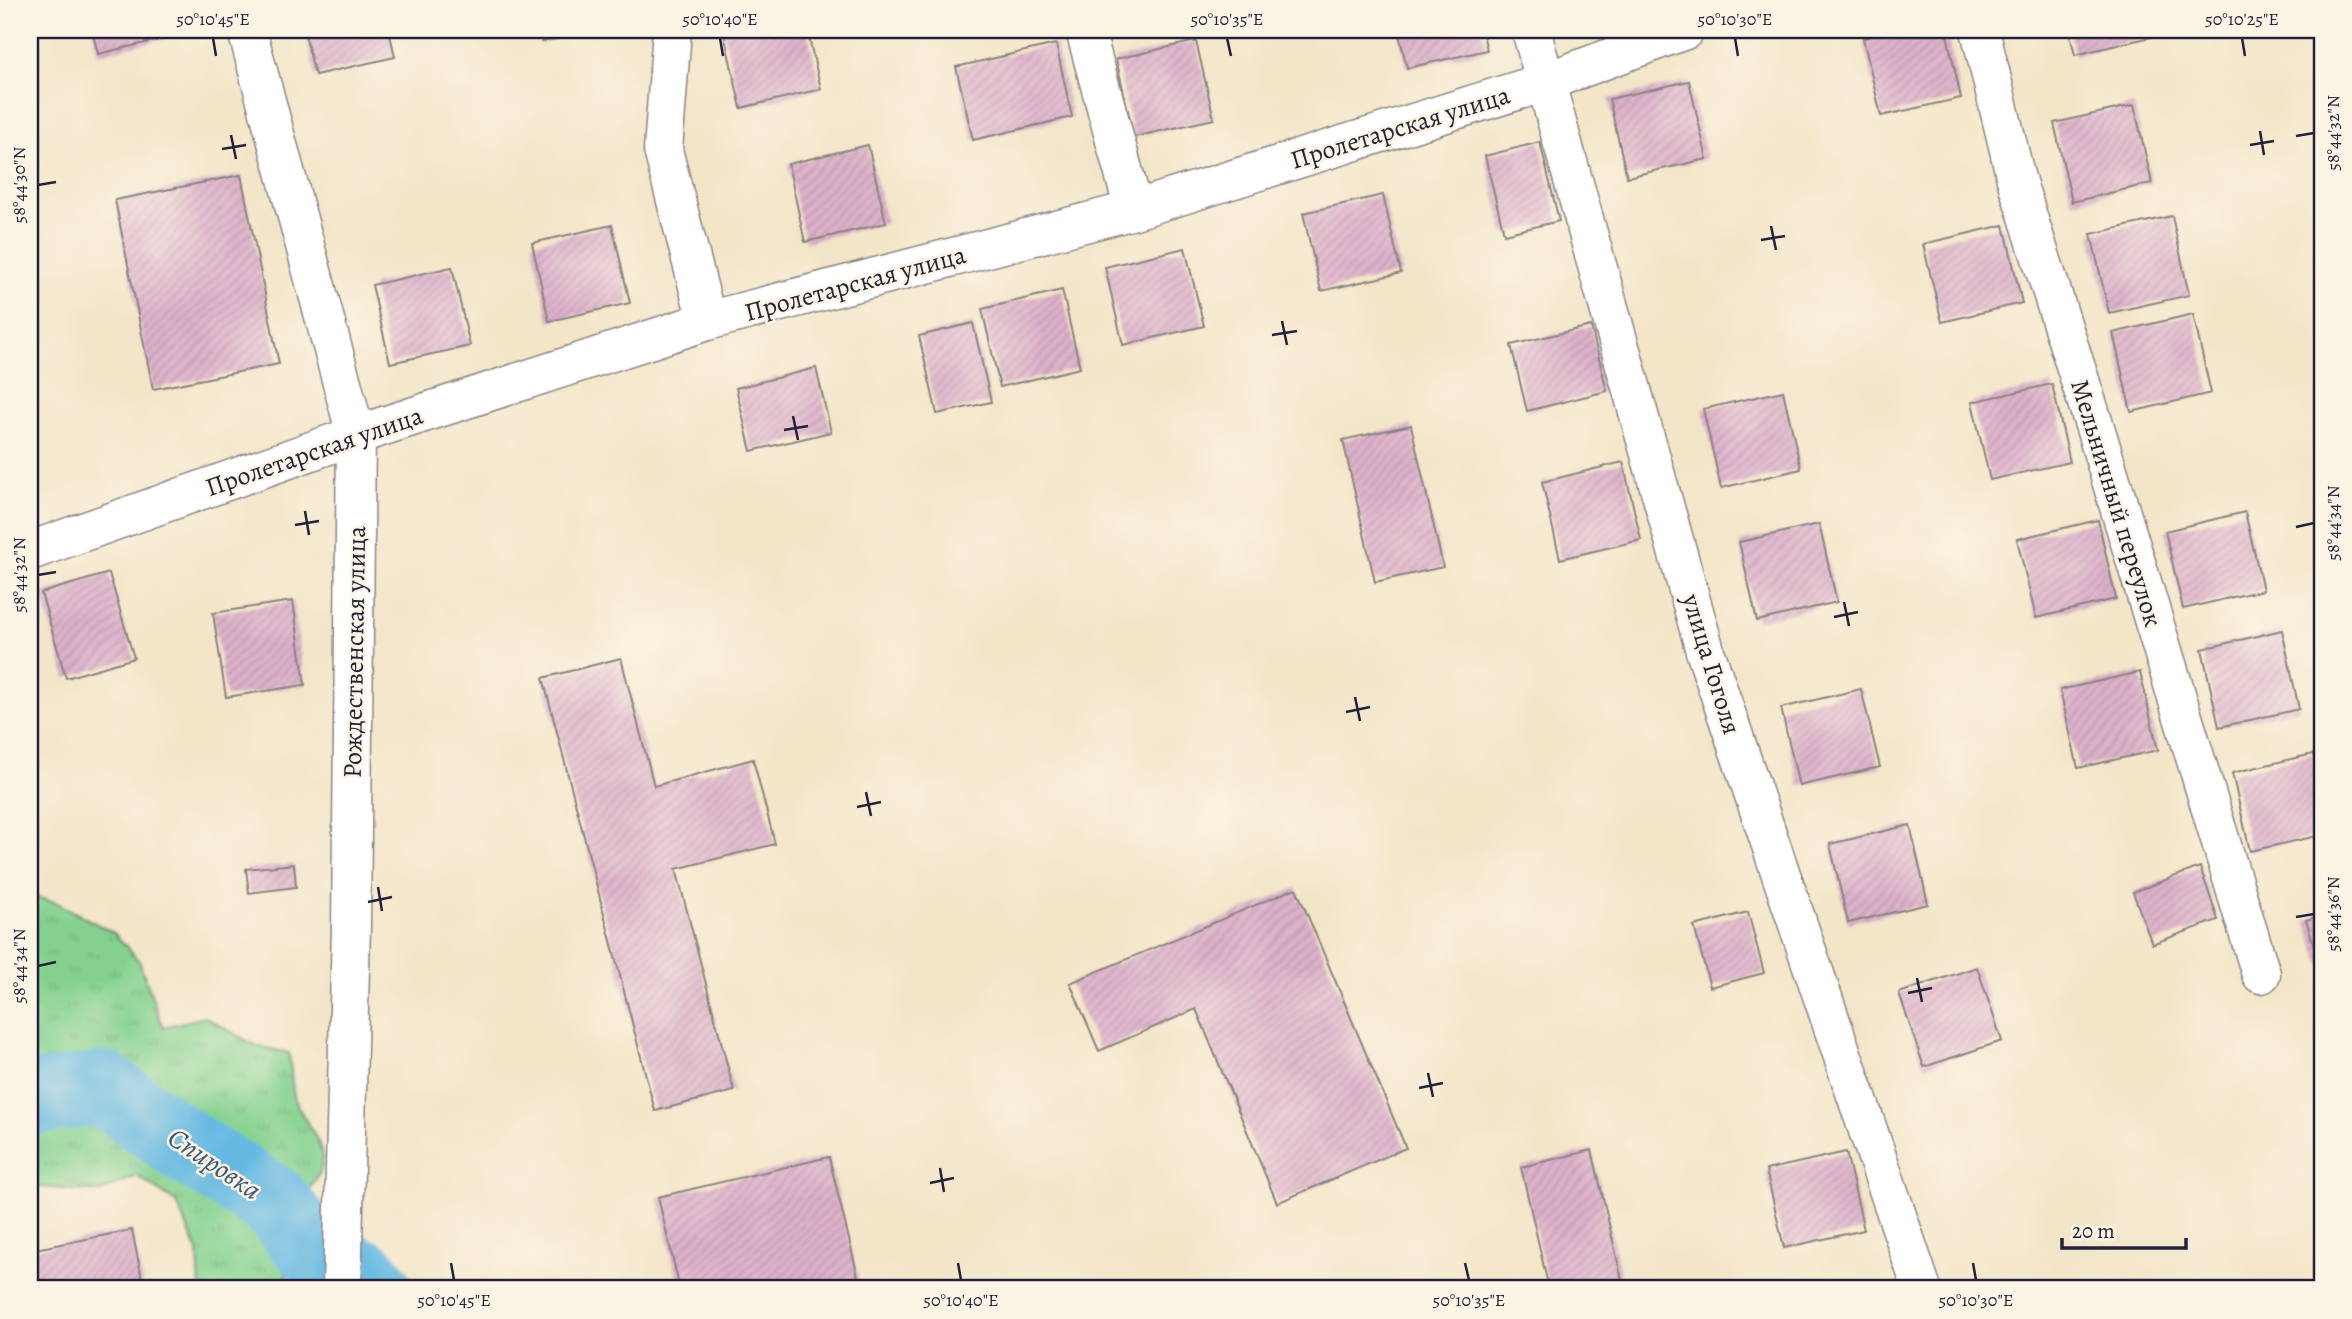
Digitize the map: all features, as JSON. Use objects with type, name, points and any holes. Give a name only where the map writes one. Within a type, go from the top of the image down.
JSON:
[{"type":"street","name":"Рождественская улица","points":[[247,30],[356,435],[351,928],[342,1289]]},
{"type":"street","points":[[672,30],[663,150],[707,321]]},
{"type":"street","points":[[1085,30],[1134,210]]},
{"type":"street","name":"улица Гоголя","points":[[1531,30],[1706,653],[1922,1289]]},
{"type":"street","name":"Пролетарская улица","points":[[30,551],[356,435],[707,321],[1134,210],[1545,82],[1685,30]]},
{"type":"street","name":"Мельничный переулок","points":[[1980,30],[2016,179],[2097,434],[2261,974]]},
{"type":"green space","points":[[30,896],[55,902],[114,933],[139,961],[163,1027],[205,1017],[257,1046],[289,1053],[294,1096],[320,1147],[322,1165],[315,1181],[286,1214],[277,1232],[286,1273],[286,1289],[200,1289],[198,1252],[177,1203],[137,1176],[101,1192],[30,1186]]},
{"type":"building","points":[[92,30],[169,30],[171,37],[98,54]]},
{"type":"building","points":[[304,30],[389,30],[395,57],[315,75]]},
{"type":"building","points":[[539,30],[592,30],[592,31],[542,42]]},
{"type":"building","points":[[723,30],[807,30],[821,89],[741,108]]},
{"type":"building","points":[[1398,30],[1482,30],[1487,50],[1407,68]]},
{"type":"building","points":[[1898,30],[1946,30],[1961,98],[1881,116],[1863,38]]},
{"type":"building","points":[[2069,30],[2154,30],[2155,36],[2075,55]]},
{"type":"building","points":[[1196,41],[1214,119],[1134,137],[1116,59]]},
{"type":"building","points":[[1056,44],[1072,117],[973,140],[956,67]]},
{"type":"building","points":[[1689,81],[1707,159],[1627,177],[1609,99]]},
{"type":"building","points":[[2134,105],[2152,183],[2072,202],[2054,123]]},
{"type":"building","points":[[1540,142],[1559,221],[1504,234],[1485,156]]},
{"type":"building","points":[[868,145],[886,223],[805,242],[788,164]]},
{"type":"building","points":[[241,175],[279,364],[153,389],[115,200]]},
{"type":"building","points":[[1383,195],[1401,273],[1321,291],[1303,213]]},
{"type":"building","points":[[2172,216],[2189,295],[2109,313],[2091,234]]},
{"type":"building","points":[[612,225],[630,303],[549,321],[532,243]]},
{"type":"building","points":[[2004,225],[2022,303],[1942,322],[1923,244]]},
{"type":"building","points":[[1185,248],[1204,326],[1123,345],[1105,267]]},
{"type":"building","points":[[452,267],[470,346],[390,363],[372,285]]},
{"type":"building","points":[[1062,290],[1080,368],[1000,387],[982,309]]},
{"type":"building","points":[[2193,314],[2211,393],[2131,412],[2113,333]]},
{"type":"building","points":[[973,323],[991,402],[937,414],[919,336]]},
{"type":"building","points":[[1591,326],[1607,391],[1527,411],[1511,345]]},
{"type":"building","points":[[816,368],[831,432],[751,451],[736,388]]},
{"type":"building","points":[[2052,384],[2070,462],[1990,480],[1972,402]]},
{"type":"building","points":[[1783,391],[1801,469],[1721,488],[1703,409]]},
{"type":"building","points":[[1411,425],[1443,567],[1375,582],[1343,440]]},
{"type":"building","points":[[1623,462],[1641,540],[1560,559],[1542,482]]},
{"type":"building","points":[[2245,512],[2263,590],[2183,609],[2165,531]]},
{"type":"building","points":[[2098,520],[2116,599],[2036,618],[2017,539]]},
{"type":"building","points":[[1819,524],[1837,602],[1757,621],[1739,542]]},
{"type":"building","points":[[109,573],[134,658],[66,678],[41,593]]},
{"type":"building","points":[[293,601],[305,685],[226,697],[213,613]]},
{"type":"building","points":[[2282,630],[2299,709],[2219,727],[2202,649]]},
{"type":"building","points":[[621,658],[654,786],[753,759],[775,844],[676,869],[734,1091],[655,1111],[543,678]]},
{"type":"building","points":[[2140,672],[2158,750],[2078,768],[2060,690]]},
{"type":"building","points":[[1861,689],[1880,767],[1799,786],[1781,708]]},
{"type":"building","points":[[2313,754],[2322,796],[2322,835],[2250,851],[2232,773]]},
{"type":"building","points":[[1910,825],[1928,904],[1848,923],[1830,844]]},
{"type":"building","points":[[294,864],[296,887],[249,893],[246,869]]},
{"type":"building","points":[[2200,867],[2218,920],[2152,944],[2133,892]]},
{"type":"building","points":[[1296,888],[1406,1148],[1277,1203],[1196,1009],[1099,1051],[1070,983]]},
{"type":"building","points":[[1748,912],[1764,973],[1710,987],[1694,926]]},
{"type":"building","points":[[2322,915],[2322,964],[2320,964],[2306,920]]},
{"type":"building","points":[[1977,967],[2002,1041],[1924,1067],[1899,993]]},
{"type":"building","points":[[1592,1150],[1624,1289],[1549,1289],[1521,1167]]},
{"type":"building","points":[[1846,1152],[1864,1230],[1784,1248],[1766,1170]]},
{"type":"building","points":[[829,1157],[861,1289],[680,1289],[658,1197]]},
{"type":"building","points":[[132,1230],[144,1289],[30,1289],[30,1250]]},
{"type":"waterway","name":"Спировка","points":[[30,1099],[103,1088],[184,1145],[271,1200],[315,1251],[364,1276],[376,1289]]}]
